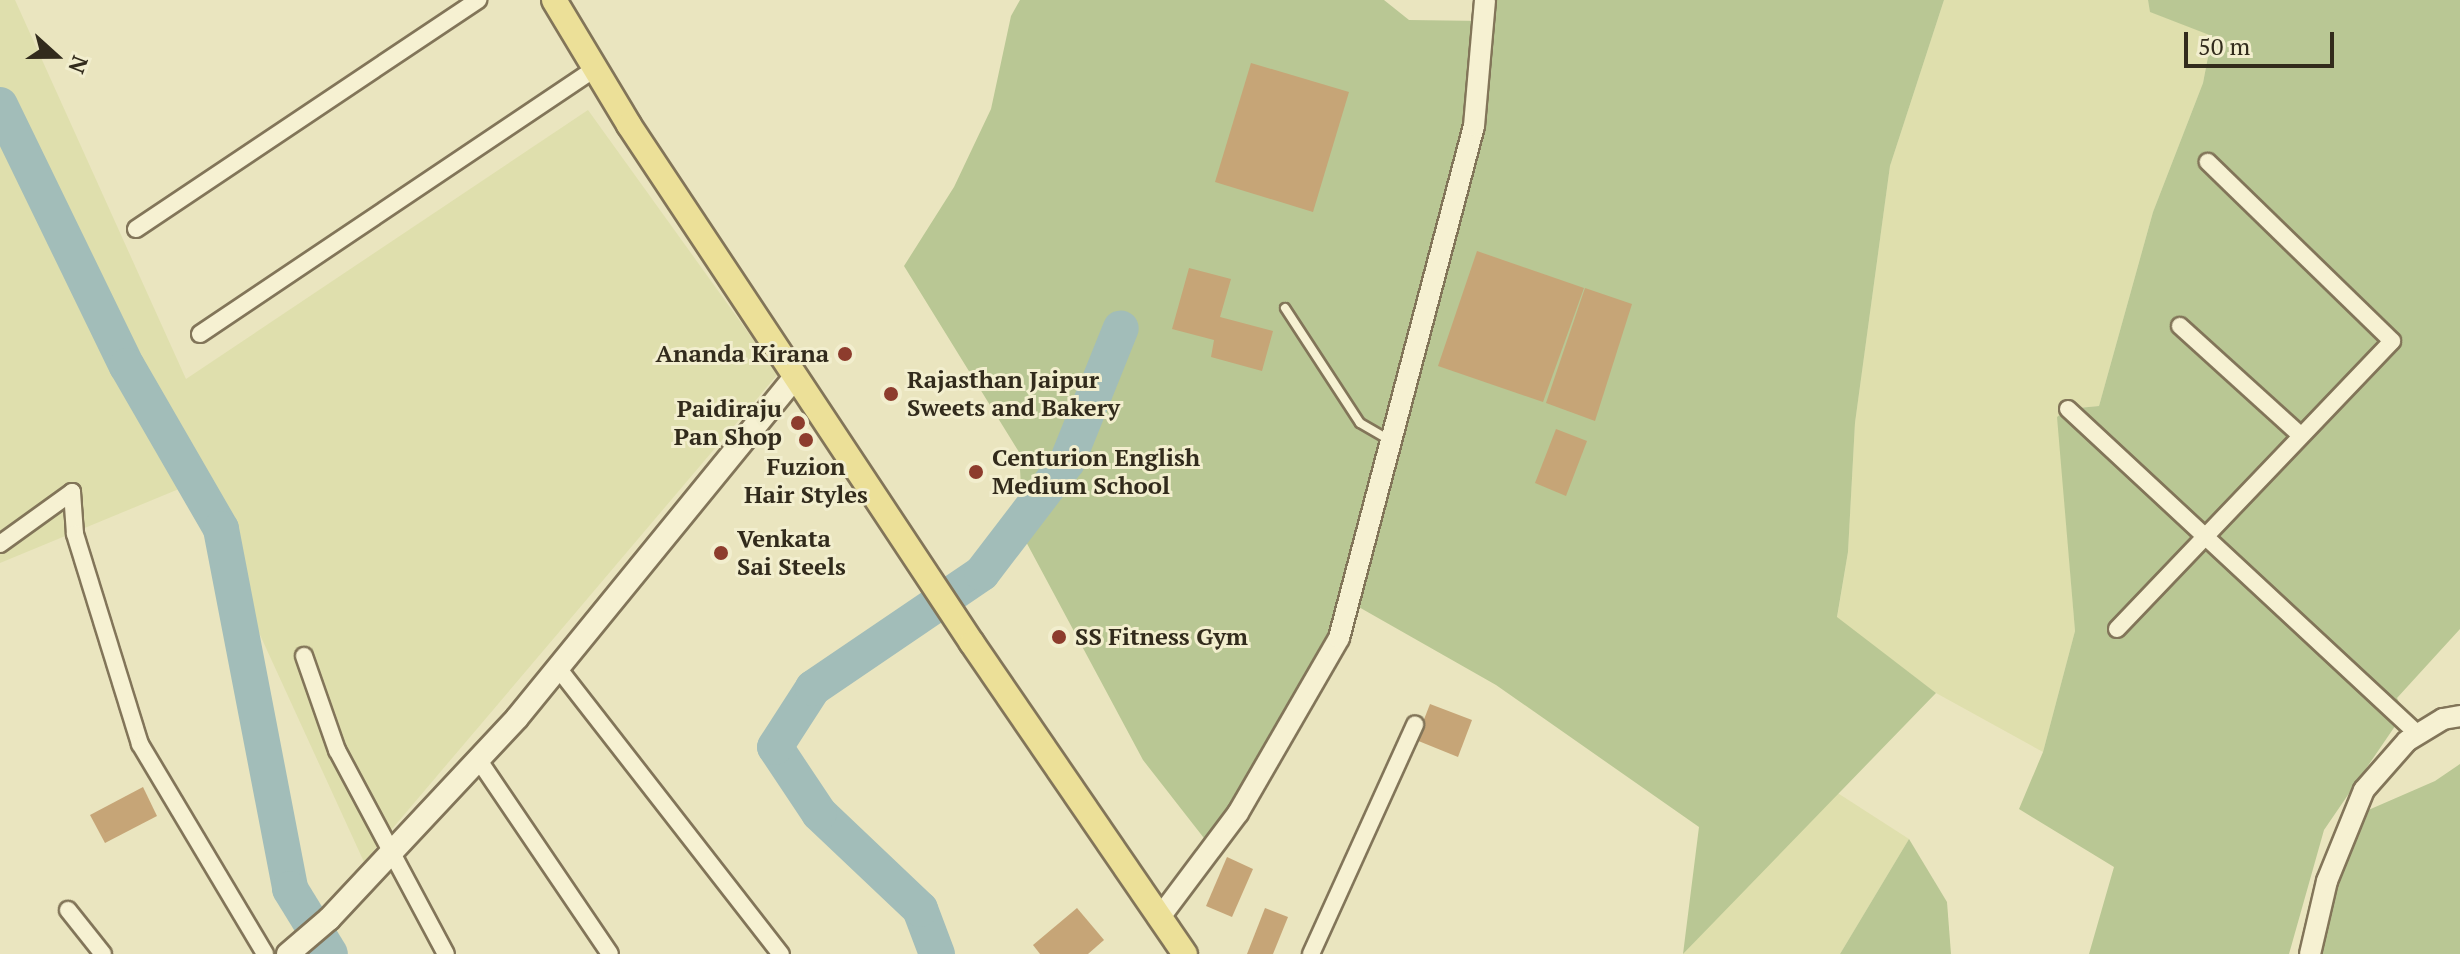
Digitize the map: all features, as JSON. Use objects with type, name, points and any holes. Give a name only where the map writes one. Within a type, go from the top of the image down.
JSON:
[{"type":"main road","points":[[554,0],[594,69],[972,643],[1185,954]]},
{"type":"main road","points":[[292,951],[329,919],[558,668],[796,376]]},
{"type":"street","points":[[136,229],[478,0]]},
{"type":"street","points":[[1160,917],[1238,813],[1315,687],[1339,638],[1393,443],[1474,126],[1485,0]]},
{"type":"street","points":[[200,334],[594,69]]},
{"type":"street","points":[[2117,629],[2392,341],[2208,162]]},
{"type":"street","points":[[2180,326],[2300,435]]},
{"type":"street","points":[[2068,409],[2418,734]]},
{"type":"street","points":[[0,544],[72,492],[75,534],[140,744],[265,954]]},
{"type":"street","points":[[304,656],[337,750],[446,954]]},
{"type":"street","points":[[558,668],[781,954]]},
{"type":"street","points":[[2310,954],[2327,881],[2364,790],[2418,734],[2443,719],[2460,716]]},
{"type":"street","points":[[1311,954],[1415,725]]},
{"type":"street","points":[[478,759],[610,954]]},
{"type":"street","points":[[68,910],[103,954]]},
{"type":"lane","points":[[1285,308],[1360,423],[1393,443]]},
{"type":"green space","points":[[0,0],[15,0],[186,379],[588,110],[778,374],[364,862],[191,484],[0,563]]},
{"type":"green space","points":[[1020,0],[1384,0],[1409,20],[1485,21],[1485,0],[1944,0],[1890,166],[1855,423],[1848,552],[1837,617],[1936,693],[1683,954],[1699,827],[1496,685],[1357,606],[1315,687],[1207,842],[1143,760],[1024,538],[1019,452],[904,266],[954,187],[991,109],[1011,16]]},
{"type":"green space","points":[[1944,0],[2148,0],[2151,12],[2212,35],[2203,83],[2153,212],[2099,406],[2068,409],[2058,417],[2075,631],[2043,752],[1936,693],[1837,618],[1848,552],[1855,423],[1890,166]]},
{"type":"green space","points":[[2148,0],[2460,0],[2460,629],[2397,698],[2404,713],[2324,830],[2289,954],[2089,954],[2114,867],[2019,809],[2043,752],[2075,631],[2057,417],[2068,409],[2099,406],[2153,212],[2203,83],[2212,36],[2150,12]]},
{"type":"green space","points":[[2460,764],[2460,954],[2312,954],[2350,818],[2435,781]]},
{"type":"green space","points":[[1836,792],[1909,839],[1840,954],[1683,954]]},
{"type":"green space","points":[[1909,839],[1947,902],[1951,954],[1840,954]]},
{"type":"building","points":[[1251,63],[1349,92],[1313,212],[1215,182]]},
{"type":"building","points":[[1477,251],[1584,288],[1543,402],[1438,366]]},
{"type":"building","points":[[1189,268],[1231,279],[1220,317],[1273,331],[1262,371],[1211,357],[1214,340],[1172,329]]},
{"type":"building","points":[[1585,288],[1632,304],[1595,421],[1546,403]]},
{"type":"building","points":[[1556,429],[1587,441],[1566,496],[1535,483]]},
{"type":"building","points":[[1430,704],[1472,720],[1458,757],[1416,740]]},
{"type":"building","points":[[143,787],[157,816],[105,843],[90,815]]},
{"type":"building","points":[[1227,857],[1253,869],[1232,917],[1206,906]]},
{"type":"building","points":[[1077,908],[1104,940],[1088,954],[1040,954],[1033,945]]},
{"type":"building","points":[[1265,908],[1288,917],[1273,954],[1247,954]]},
{"type":"waterway","points":[[0,105],[127,366],[221,529],[290,889],[330,954]]},
{"type":"waterway","points":[[937,954],[920,909],[819,813],[775,747],[813,688],[982,573],[1067,462],[1121,328]]},
{"type":"waterway","points":[[316,954],[325,946]]},
{"type":"place","name":"Ananda Kirana","points":[[845,354]]},
{"type":"place","name":"Rajasthan Jaipur Sweets and Bakery","points":[[891,394]]},
{"type":"place","name":"Paidiraju Pan Shop","points":[[798,423]]},
{"type":"place","name":"Fuzion Hair Styles","points":[[806,440]]},
{"type":"place","name":"Centurion English Medium School","points":[[976,472]]},
{"type":"place","name":"Venkata Sai Steels","points":[[721,553]]},
{"type":"place","name":"SS Fitness Gym","points":[[1059,637]]}]
